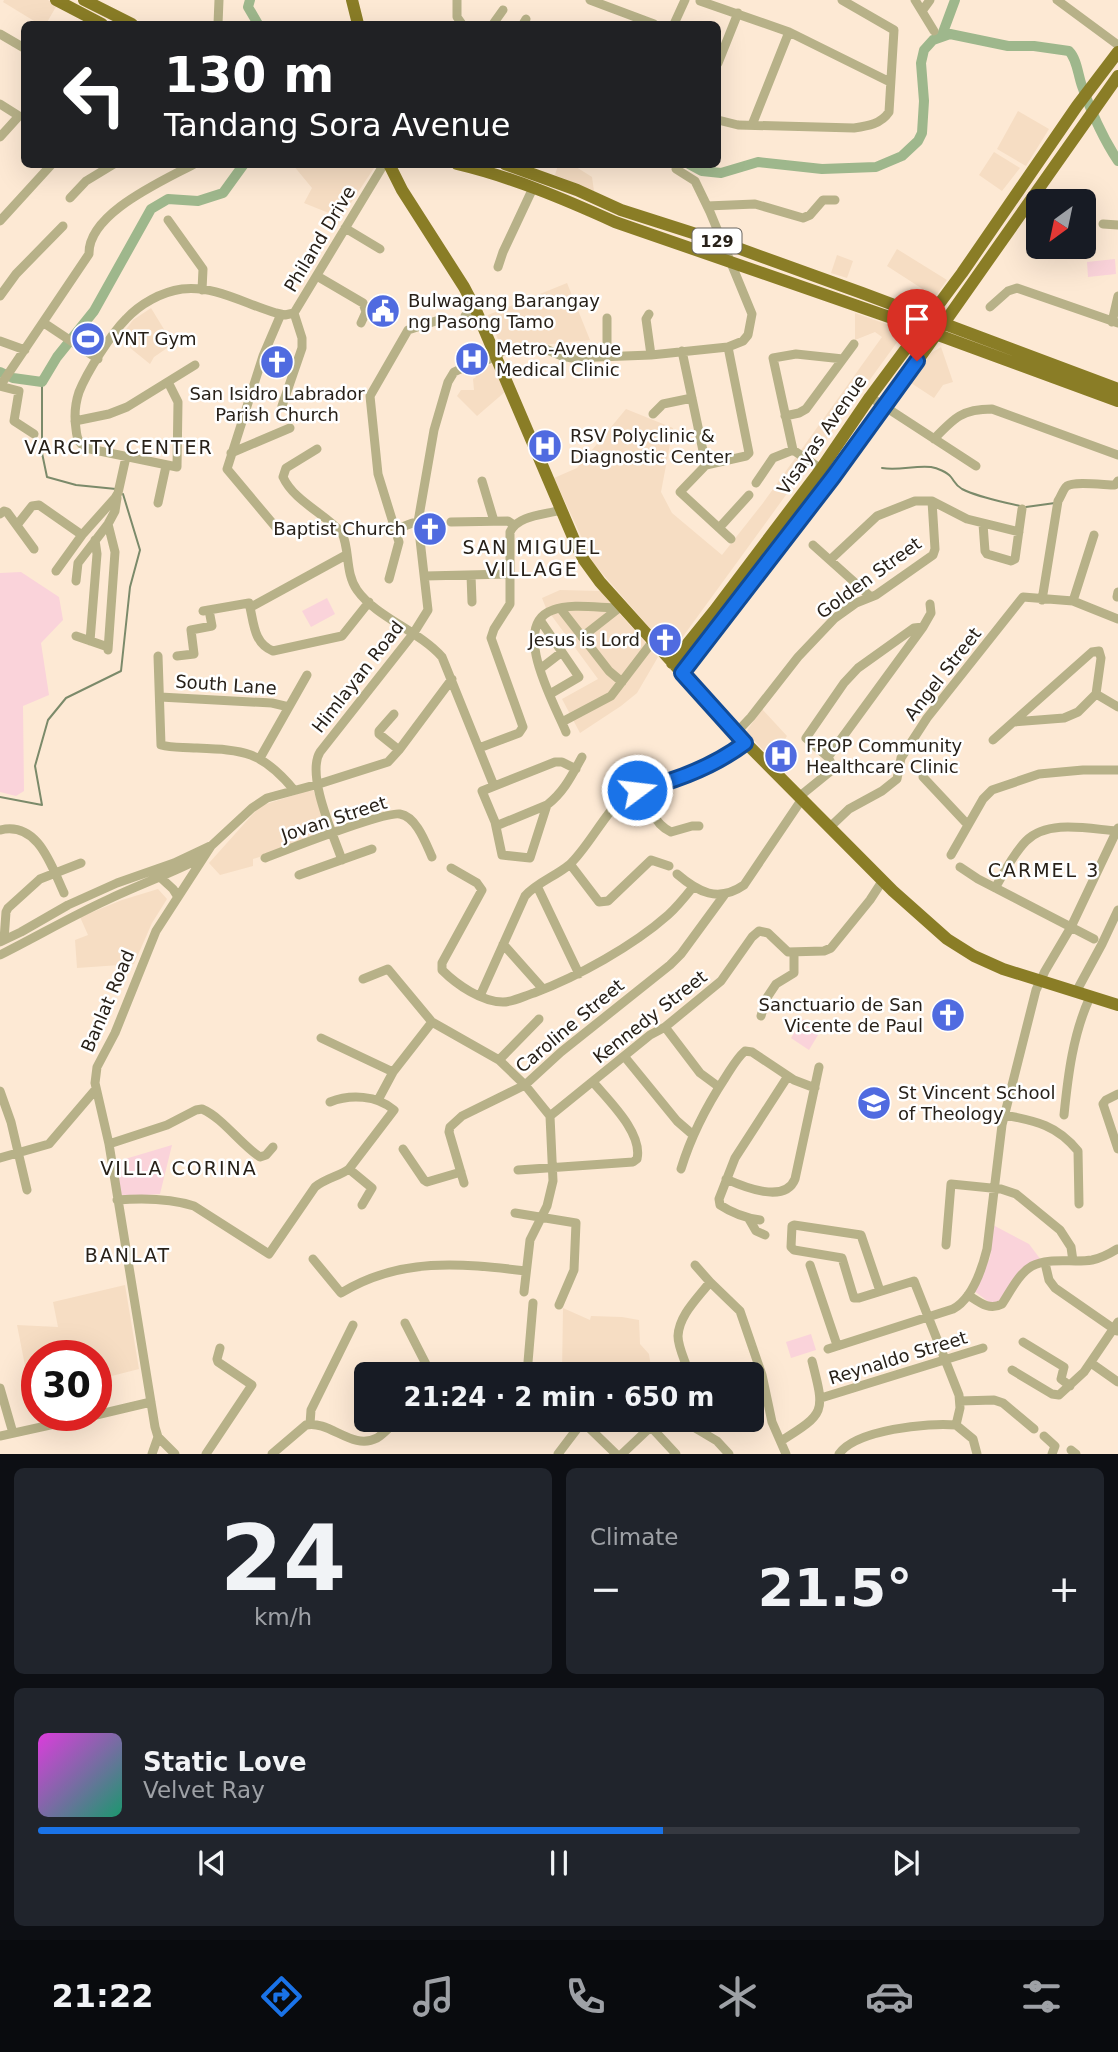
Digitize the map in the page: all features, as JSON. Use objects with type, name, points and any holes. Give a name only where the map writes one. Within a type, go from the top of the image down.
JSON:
[{"type":"main road","points":[[56,0],[96,21]]},
{"type":"main road","points":[[84,0],[126,21]]},
{"type":"main road","points":[[352,0],[358,21]]},
{"type":"main road","name":"Visayas Avenue","points":[[682,673],[870,397],[1118,52]]},
{"type":"main road","name":"Visayas Avenue","points":[[673,663],[833,477],[1099,102],[1113,94],[1118,76]]},
{"type":"main road","points":[[388,168],[464,287],[482,321],[584,560],[620,607],[745,743],[942,935],[996,966],[1118,1005]]},
{"type":"main road","name":"129","points":[[501,168],[577,190],[621,209],[722,242],[929,318],[939,329]]},
{"type":"main road","name":"129","points":[[501,168],[533,188],[615,222],[921,329],[939,329],[1118,401]]},
{"type":"main road","points":[[917,361],[937,347],[962,338],[956,317],[959,300]]},
{"type":"main road","points":[[892,318],[904,332],[906,349]]},
{"type":"main road","name":"129","points":[[962,338],[1118,388]]},
{"type":"street","points":[[218,21],[219,0]]},
{"type":"street","points":[[457,0],[459,21]]},
{"type":"street","points":[[590,0],[610,4],[647,21]]},
{"type":"street","points":[[675,21],[685,0]]},
{"type":"street","points":[[721,121],[728,124],[854,128],[873,125],[883,120],[889,112],[894,30],[842,0]]},
{"type":"street","points":[[915,0],[934,31]]},
{"type":"street","points":[[922,11],[930,0]]},
{"type":"street","points":[[1057,0],[1118,45]]},
{"type":"street","points":[[700,1],[789,32],[890,82]]},
{"type":"street","points":[[495,21],[503,10]]},
{"type":"street","points":[[721,56],[738,13]]},
{"type":"street","points":[[752,125],[789,32]]},
{"type":"street","points":[[0,34],[21,46]]},
{"type":"street","points":[[0,104],[19,116],[0,137]]},
{"type":"street","points":[[2,216],[48,168]]},
{"type":"street","points":[[70,198],[86,181],[107,168]]},
{"type":"street","points":[[34,433],[14,421],[19,391],[4,380],[89,254],[89,243],[113,212],[187,168]]},
{"type":"street","name":"Philand Drive","points":[[75,421],[79,393],[98,359],[125,319],[155,298],[173,291],[202,289],[281,314],[294,313],[383,168]]},
{"type":"street","points":[[676,169],[695,181],[749,306],[752,321],[743,341],[728,347],[749,453],[706,465],[680,492],[731,539]]},
{"type":"street","points":[[498,267],[533,188]]},
{"type":"street","points":[[707,205],[755,204],[803,218],[810,215],[823,200],[835,200]]},
{"type":"street","points":[[168,220],[203,269],[202,289]]},
{"type":"street","points":[[1103,224],[1118,225]]},
{"type":"street","points":[[0,296],[16,274],[63,226]]},
{"type":"street","points":[[345,228],[380,249]]},
{"type":"street","points":[[317,276],[363,303],[366,312],[361,323]]},
{"type":"street","points":[[990,307],[1008,291],[1017,288],[1115,323],[1118,296]]},
{"type":"street","points":[[282,406],[302,348],[302,338],[294,313]]},
{"type":"street","points":[[279,531],[228,471],[231,453],[263,356],[281,314]]},
{"type":"street","points":[[649,314],[646,319],[651,355]]},
{"type":"street","points":[[465,316],[482,321]]},
{"type":"street","points":[[607,318],[607,355]]},
{"type":"street","points":[[388,579],[400,545],[399,529],[377,474],[370,396],[408,330],[439,320]]},
{"type":"street","points":[[44,323],[98,359]]},
{"type":"street","points":[[0,341],[25,350]]},
{"type":"street","points":[[785,416],[806,409],[854,344]]},
{"type":"street","name":"Himlayan Road","points":[[316,785],[315,763],[318,755],[413,634],[428,610],[418,525],[434,430],[448,382],[454,372],[496,357],[506,350],[538,348],[572,358],[651,355],[728,347]]},
{"type":"street","points":[[682,351],[706,465]]},
{"type":"street","points":[[833,477],[793,450],[773,358],[796,355],[843,359]]},
{"type":"street","points":[[168,382],[178,402],[176,468],[80,445],[75,421],[118,411],[195,365]]},
{"type":"street","points":[[870,397],[976,466]]},
{"type":"street","points":[[653,414],[663,404],[692,398]]},
{"type":"street","points":[[934,439],[960,414],[976,409],[992,409],[1118,455]]},
{"type":"street","points":[[231,453],[289,428]]},
{"type":"street","points":[[317,449],[286,468],[283,477],[286,483],[342,533],[355,587],[369,603],[438,652],[452,679],[494,786]]},
{"type":"street","points":[[756,483],[773,458],[793,450]]},
{"type":"street","points":[[76,581],[78,563],[108,524],[117,503],[126,457]]},
{"type":"street","points":[[158,503],[166,466]]},
{"type":"street","points":[[482,481],[494,521]]},
{"type":"street","points":[[1118,481],[1115,485],[1069,484],[1065,487],[1058,501],[1042,600],[1073,601],[1118,619]]},
{"type":"street","points":[[56,571],[82,535],[107,508],[118,489]]},
{"type":"street","points":[[719,528],[749,495]]},
{"type":"street","points":[[830,560],[877,516],[915,501],[932,501],[967,519],[1019,532]]},
{"type":"street","name":"Golden Street","points":[[736,733],[815,638],[848,607],[871,597],[933,555],[935,549],[932,501]]},
{"type":"street","points":[[17,525],[32,506],[39,505],[82,535]]},
{"type":"street","points":[[983,524],[987,554],[1012,561],[1015,559],[1022,509]]},
{"type":"street","points":[[479,748],[523,730],[491,638],[510,604],[510,532],[520,520],[561,510]]},
{"type":"street","points":[[0,514],[7,512],[34,549]]},
{"type":"street","points":[[451,522],[508,521],[514,524]]},
{"type":"street","points":[[76,636],[108,648],[115,552],[108,524]]},
{"type":"street","points":[[399,529],[418,525]]},
{"type":"street","points":[[1073,601],[1094,535]]},
{"type":"street","points":[[90,640],[97,554],[95,540]]},
{"type":"street","points":[[813,545],[871,597]]},
{"type":"street","points":[[177,656],[194,654],[191,630],[212,626],[206,610],[250,605],[346,555]]},
{"type":"street","points":[[425,576],[509,574]]},
{"type":"street","points":[[471,575],[472,602]]},
{"type":"street","name":"Angel Street","points":[[830,827],[849,809],[882,791],[897,779],[901,758],[927,718],[1022,598],[1027,596],[1042,600]]},
{"type":"street","points":[[250,605],[260,642],[273,652],[342,636],[369,603]]},
{"type":"street","points":[[828,757],[923,627],[931,613],[930,604]]},
{"type":"street","points":[[566,732],[535,657],[536,628],[550,611],[560,608],[620,607]]},
{"type":"street","points":[[582,637],[620,607]]},
{"type":"street","points":[[560,608],[609,671],[622,682]]},
{"type":"street","points":[[540,620],[579,677],[550,694]]},
{"type":"street","points":[[799,796],[804,786],[824,778],[832,771],[828,757],[806,738],[844,683],[858,668],[914,628],[923,627]]},
{"type":"street","points":[[562,722],[605,699],[622,682],[653,641]]},
{"type":"street","points":[[993,740],[1092,652],[1097,650],[1101,653],[1096,694],[1071,717],[1014,722]]},
{"type":"street","points":[[540,668],[562,652]]},
{"type":"street","points":[[158,656],[161,745],[235,750],[260,758],[280,773],[293,790]]},
{"type":"street","points":[[260,758],[307,675]]},
{"type":"street","points":[[0,955],[70,917],[203,857],[211,846],[267,797],[383,765],[393,758],[452,679]]},
{"type":"street","points":[[1096,694],[1118,707]]},
{"type":"street","name":"South Lane","points":[[160,697],[272,703],[289,707]]},
{"type":"street","points":[[394,714],[379,734],[399,750]]},
{"type":"street","points":[[480,996],[525,896],[570,864],[620,801],[637,790],[658,785],[717,762],[745,743]]},
{"type":"street","points":[[496,826],[547,805],[564,789],[582,757]]},
{"type":"street","points":[[547,805],[530,858],[502,855],[496,826],[482,791],[555,762],[562,762],[576,769]]},
{"type":"street","points":[[951,855],[983,799],[992,790],[1039,774],[1118,770]]},
{"type":"street","points":[[923,777],[968,825]]},
{"type":"street","points":[[316,785],[342,860]]},
{"type":"street","points":[[658,785],[653,812],[656,821],[671,832],[699,826]]},
{"type":"street","name":"Caroline Street","points":[[461,1172],[449,1132],[450,1127],[462,1116],[525,1085],[561,1052],[670,965],[724,894],[744,885],[799,796]]},
{"type":"street","name":"Jovan Street","points":[[265,858],[400,814],[414,824],[432,857]]},
{"type":"street","points":[[810,1265],[833,1347],[953,1309],[968,1295],[987,1249],[1005,1115],[1031,1009],[1040,981],[1071,927],[1117,830],[1062,827],[1036,834],[1026,841],[995,888]]},
{"type":"street","points":[[0,830],[14,828],[32,836],[44,851],[64,893]]},
{"type":"street","points":[[2,941],[68,905],[211,846]]},
{"type":"street","points":[[299,875],[372,849]]},
{"type":"street","name":"Banlat Road","points":[[158,1437],[109,1144],[95,1079],[99,1062],[115,1033],[151,941],[203,857]]},
{"type":"street","points":[[570,864],[599,902],[608,901],[651,860],[669,866]]},
{"type":"street","points":[[2,941],[3,910],[35,882],[81,863]]},
{"type":"street","points":[[960,867],[1094,939]]},
{"type":"street","points":[[450,868],[478,883],[482,890],[442,963],[442,970],[480,996],[493,1001],[506,1002],[579,974],[657,924],[670,914],[693,887]]},
{"type":"street","points":[[677,874],[693,887],[713,894],[724,894]]},
{"type":"street","points":[[160,878],[178,897]]},
{"type":"street","points":[[761,1016],[766,999],[776,984],[794,974],[794,953],[831,948],[883,880]]},
{"type":"street","points":[[537,886],[579,974]]},
{"type":"street","points":[[1076,992],[1118,910]]},
{"type":"street","name":"Kennedy Street","points":[[550,1116],[721,981],[751,937],[759,931],[768,933],[784,949],[794,953]]},
{"type":"street","points":[[503,944],[543,989]]},
{"type":"street","points":[[363,979],[388,969],[432,1021],[499,1060],[525,1085],[550,1116],[553,1168],[551,1193],[530,1240],[524,1292]]},
{"type":"street","points":[[1064,1115],[1074,1043],[1079,1022],[1090,997]]},
{"type":"street","points":[[499,1060],[539,1019]]},
{"type":"street","points":[[378,1100],[393,1072],[432,1021]]},
{"type":"street","points":[[665,1027],[699,1073],[719,1087]]},
{"type":"street","points":[[321,1038],[393,1072]]},
{"type":"street","points":[[681,1169],[692,1134],[719,1087],[745,1051],[752,1052],[788,1076],[815,1088]]},
{"type":"street","points":[[624,1056],[677,1121],[692,1134]]},
{"type":"street","points":[[726,1179],[758,1191],[786,1191],[792,1188],[819,1067]]},
{"type":"street","points":[[760,1220],[749,1219],[720,1205],[719,1199],[736,1158],[788,1076]]},
{"type":"street","points":[[518,1170],[633,1162],[637,1159],[637,1147],[629,1127],[593,1082]]},
{"type":"street","points":[[0,1158],[49,1144],[96,1090]]},
{"type":"street","points":[[0,1091],[11,1122],[27,1189]]},
{"type":"street","points":[[1118,1094],[1103,1104],[1118,1149]]},
{"type":"street","points":[[117,1200],[151,1199],[194,1206],[269,1254],[315,1187],[349,1169],[394,1110],[378,1100],[342,1097],[330,1102]]},
{"type":"street","points":[[109,1144],[167,1125],[202,1109],[260,1157],[273,1147]]},
{"type":"street","points":[[1005,1115],[1040,1122],[1074,1145],[1078,1151],[1079,1204]]},
{"type":"street","points":[[402,1149],[424,1181],[461,1172],[464,1183]]},
{"type":"street","points":[[349,1169],[372,1188],[362,1205]]},
{"type":"street","points":[[946,1245],[951,1184],[995,1188],[1016,1195],[1060,1230],[1071,1247],[1073,1261]]},
{"type":"street","points":[[516,1213],[576,1223],[574,1270],[559,1305]]},
{"type":"street","points":[[749,1219],[756,1231],[765,1235]]},
{"type":"street","points":[[880,1291],[861,1235],[792,1226],[792,1249],[842,1258],[857,1299],[914,1281],[960,1401],[956,1425]]},
{"type":"street","points":[[968,1295],[988,1307],[998,1306],[1023,1274],[1033,1266],[1091,1260],[1117,1249]]},
{"type":"street","points":[[313,1259],[341,1293],[362,1280],[405,1268],[475,1264],[526,1271]]},
{"type":"street","points":[[1012,1370],[1059,1395],[1091,1363],[1116,1328],[1055,1288],[1049,1280],[1045,1263]]},
{"type":"street","points":[[695,1265],[740,1311],[757,1362]]},
{"type":"street","points":[[686,1362],[678,1338],[680,1326],[685,1314],[710,1283]]},
{"type":"street","points":[[528,1362],[533,1303]]},
{"type":"street","points":[[405,1322],[425,1362]]},
{"type":"street","points":[[310,1424],[311,1410],[353,1325]]},
{"type":"street","points":[[1023,1342],[1064,1367],[1061,1379],[1070,1386]]},
{"type":"street","name":"Reynaldo Street","points":[[821,1398],[983,1348]]},
{"type":"street","points":[[206,1454],[252,1385],[218,1362],[220,1349]]},
{"type":"street","points":[[781,1441],[807,1424],[817,1412],[821,1398],[812,1361]]},
{"type":"street","points":[[1091,1363],[1118,1382]]},
{"type":"street","points":[[764,1385],[772,1422],[786,1454]]},
{"type":"street","points":[[0,1388],[13,1433]]},
{"type":"street","points":[[960,1401],[994,1400],[1003,1403],[1034,1429]]},
{"type":"street","points":[[112,1411],[151,1402]]},
{"type":"street","points":[[272,1454],[296,1431],[310,1424],[321,1425],[352,1439],[368,1441],[384,1432]]},
{"type":"street","points":[[839,1454],[845,1446],[875,1432],[956,1425],[973,1439],[976,1454]]},
{"type":"street","points":[[0,1436],[22,1431]]},
{"type":"street","points":[[558,1454],[574,1432]]},
{"type":"street","points":[[594,1432],[616,1454]]},
{"type":"street","points":[[622,1454],[646,1432]]},
{"type":"street","points":[[656,1432],[676,1454]]},
{"type":"street","points":[[701,1432],[716,1441],[729,1454]]},
{"type":"street","points":[[1044,1436],[1055,1446],[1052,1454]]},
{"type":"street","points":[[152,1454],[158,1437],[175,1454]]},
{"type":"shaded area","points":[[48,0],[57,5],[48,21],[34,21],[3,2]]},
{"type":"shaded area","points":[[1018,111],[1049,129],[1026,166],[997,149]]},
{"type":"shaded area","points":[[994,152],[1020,168],[1002,191],[979,175]]},
{"type":"shaded area","points":[[295,168],[374,168],[341,218],[304,203],[312,188]]},
{"type":"shaded area","points":[[557,168],[578,168],[592,177],[594,191],[555,175]]},
{"type":"shaded area","points":[[897,249],[947,280],[935,297],[887,266]]},
{"type":"shaded area","points":[[837,255],[853,261],[847,278],[831,273]]},
{"type":"shaded area","points":[[1115,259],[1116,274],[1088,277],[1087,262]]},
{"type":"shaded area","points":[[567,283],[590,340],[502,349],[488,315]]},
{"type":"shaded area","points":[[151,308],[173,344],[154,357],[150,364],[119,339],[133,320]]},
{"type":"shaded area","points":[[855,313],[892,326],[898,341],[679,642],[669,650],[594,564],[554,478],[577,468],[626,409],[673,428],[661,492],[672,513],[722,555],[763,503],[882,337],[875,332],[855,340]]},
{"type":"shaded area","points":[[941,347],[953,382],[943,385],[934,398],[911,383],[931,353]]},
{"type":"shaded area","points":[[492,364],[506,391],[477,416],[457,396],[461,390],[474,390],[474,371]]},
{"type":"shaded area","points":[[21,572],[59,597],[63,620],[41,643],[49,695],[23,706],[24,791],[16,796],[0,792],[0,573]]},
{"type":"shaded area","points":[[560,590],[600,591],[658,657],[637,693],[580,733],[562,699],[598,679],[546,608],[542,598]]},
{"type":"shaded area","points":[[327,598],[335,614],[311,627],[302,611]]},
{"type":"shaded area","points":[[762,709],[787,736],[772,759],[746,732]]},
{"type":"shaded area","points":[[313,789],[330,834],[253,859],[253,866],[220,875],[209,863],[260,806]]},
{"type":"shaded area","points":[[158,889],[167,899],[152,923],[134,964],[77,968],[75,940],[88,935],[80,917]]},
{"type":"shaded area","points":[[803,1019],[821,1030],[809,1050],[791,1038]]},
{"type":"shaded area","points":[[172,1145],[160,1194],[121,1197],[115,1162]]},
{"type":"shaded area","points":[[993,1225],[1029,1244],[1041,1260],[997,1304],[990,1303],[973,1290],[990,1258]]},
{"type":"shaded area","points":[[125,1285],[139,1369],[112,1376],[112,1340],[21,1340],[21,1345],[17,1325],[58,1327],[53,1302]]},
{"type":"shaded area","points":[[563,1308],[590,1320],[591,1316],[639,1320],[640,1344],[649,1354],[650,1362],[562,1362]]},
{"type":"shaded area","points":[[811,1334],[816,1350],[791,1358],[786,1342]]},
{"type":"waterway","points":[[250,0],[248,7],[256,21]]},
{"type":"waterway","points":[[942,35],[955,0]]},
{"type":"waterway","points":[[696,168],[721,173],[758,162],[822,169],[876,167],[902,156],[918,141],[922,133],[924,101],[921,63],[924,50],[933,40],[950,34],[1008,46],[1034,46],[1069,51],[1076,63],[1094,116],[1118,161]]},
{"type":"waterway","points":[[0,372],[13,378],[42,382],[57,357],[94,311],[151,209],[168,199],[198,201],[223,193],[241,168]]},
{"type":"waterway","points":[[42,382],[42,453],[47,477],[76,485],[116,489]]},
{"type":"waterway","points":[[882,468],[925,467],[942,470],[962,489],[1020,506]]},
{"type":"waterway","points":[[0,797],[42,805],[35,766],[48,720],[66,698],[121,671],[130,587],[140,550],[123,494]]},
{"type":"waterway","points":[[1026,507],[1055,503]]},
{"type":"place","name":"Bulwagang Barangay ng Pasong Tamo","points":[[383,311]]},
{"type":"place","name":"VNT Gym","points":[[88,339]]},
{"type":"place","name":"Metro-Avenue Medical Clinic","points":[[472,359]]},
{"type":"place","name":"San Isidro Labrador Parish Church","points":[[277,362]]},
{"type":"place","name":"RSV Polyclinic & Diagnostic Center","points":[[545,446]]},
{"type":"place","name":"Baptist Church","points":[[430,529]]},
{"type":"place","name":"Jesus is Lord","points":[[665,640]]},
{"type":"place","name":"FPOP Community Healthcare Clinic","points":[[781,756]]},
{"type":"place","name":"Sanctuario de San Vicente de Paul","points":[[948,1015]]},
{"type":"place","name":"St Vincent School of Theology","points":[[874,1103]]},
{"type":"district","name":"VARCITY CENTER","points":[[119,447]]},
{"type":"district","name":"SAN MIGUEL VILLAGE","points":[[532,558]]},
{"type":"district","name":"CARMEL 3","points":[[1044,870]]},
{"type":"district","name":"VILLA CORINA","points":[[179,1168]]},
{"type":"district","name":"BANLAT","points":[[128,1255]]},
{"type":"route","points":[[637,790],[693,773],[717,762],[745,743],[682,673],[833,477],[917,361]]}]
